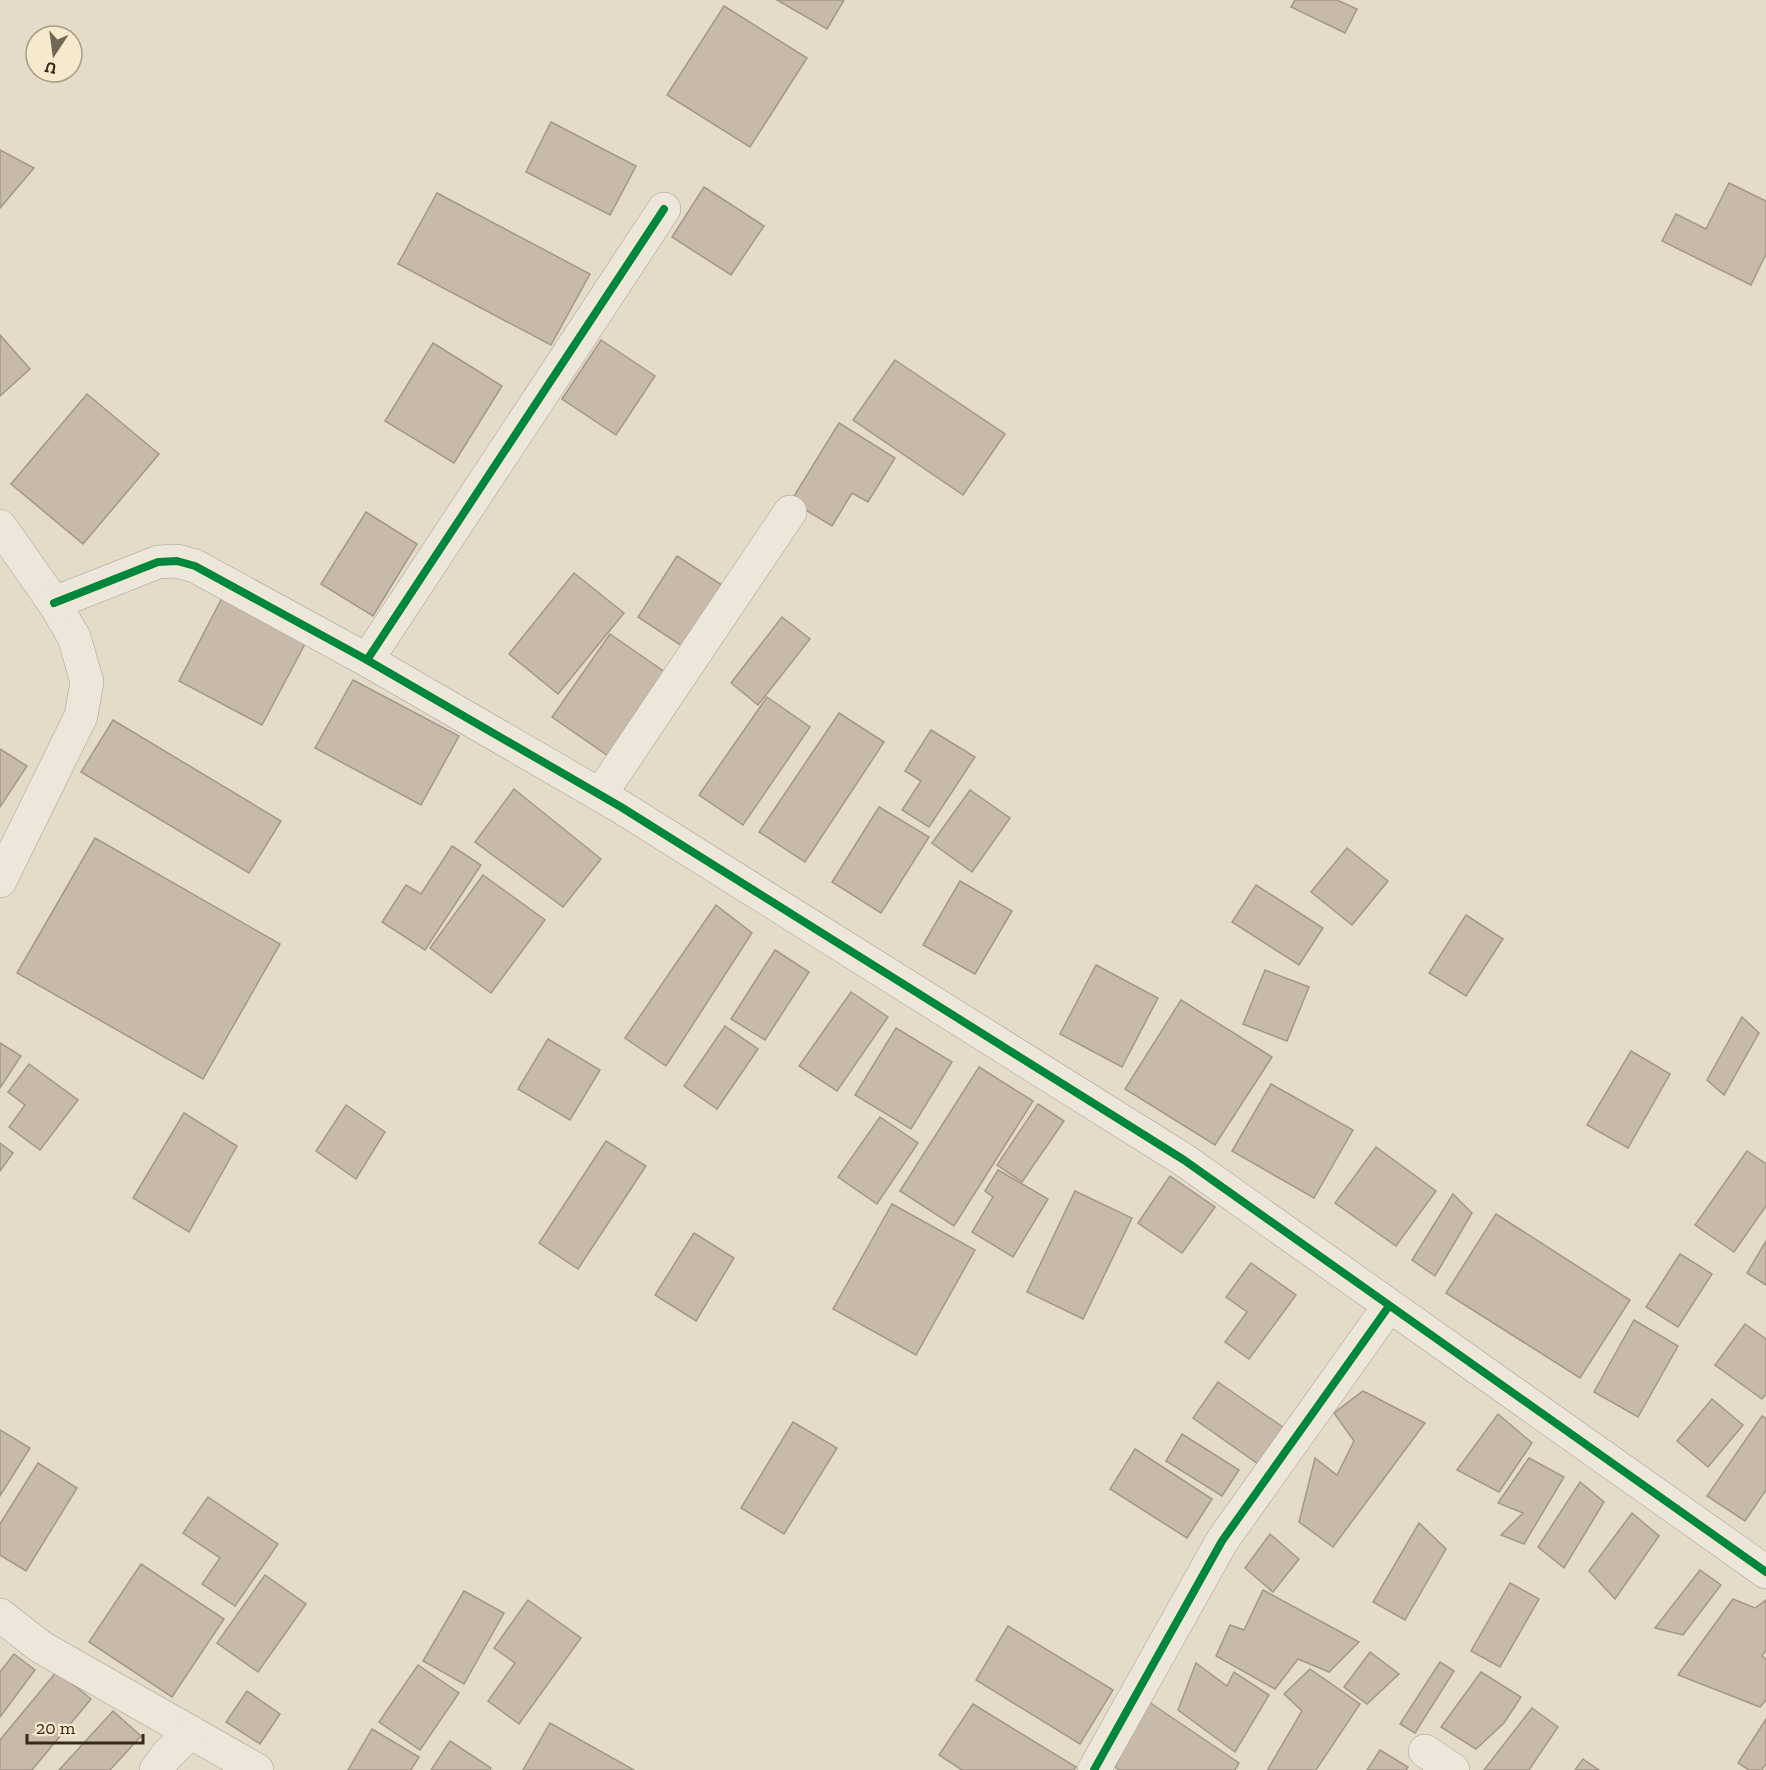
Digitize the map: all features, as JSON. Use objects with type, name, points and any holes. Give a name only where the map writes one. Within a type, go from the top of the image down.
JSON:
[{"type":"street","points":[[367,660],[664,209]]},
{"type":"street","points":[[600,795],[790,512]]},
{"type":"street","points":[[0,526],[54,603],[74,637],[87,682],[81,716],[0,881]]},
{"type":"street","points":[[54,603],[158,562],[177,561],[195,566],[367,660],[600,795],[1184,1160],[1766,1572]]},
{"type":"street","points":[[1094,1770],[1222,1541],[1389,1306]]},
{"type":"street","points":[[0,1615],[41,1647],[257,1770]]},
{"type":"street","points":[[156,1770],[167,1755],[191,1732]]},
{"type":"street","points":[[1425,1751],[1452,1770]]},
{"type":"building","points":[[777,0],[844,0],[827,29]]},
{"type":"building","points":[[1295,0],[1337,0],[1357,9],[1345,33],[1291,7]]},
{"type":"building","points":[[724,6],[807,58],[750,147],[667,95]]},
{"type":"building","points":[[551,122],[636,166],[610,215],[526,172]]},
{"type":"building","points":[[0,150],[34,168],[0,208]]},
{"type":"building","points":[[1729,183],[1766,201],[1766,254],[1751,285],[1662,241],[1676,214],[1706,229]]},
{"type":"building","points":[[704,187],[764,226],[731,275],[672,237]]},
{"type":"building","points":[[437,193],[590,274],[551,345],[398,264]]},
{"type":"building","points":[[0,335],[30,369],[0,396]]},
{"type":"building","points":[[601,340],[655,376],[616,435],[562,399]]},
{"type":"building","points":[[433,343],[502,386],[454,463],[385,421]]},
{"type":"building","points":[[895,360],[1005,434],[963,495],[853,420]]},
{"type":"building","points":[[87,394],[159,454],[83,544],[11,484]]},
{"type":"building","points":[[839,423],[895,458],[868,502],[852,493],[832,526],[791,501]]},
{"type":"building","points":[[366,512],[417,544],[373,616],[321,584]]},
{"type":"building","points":[[677,556],[728,589],[688,650],[638,617]]},
{"type":"building","points":[[574,573],[624,613],[558,694],[509,654]]},
{"type":"building","points":[[222,598],[306,642],[262,725],[179,681]]},
{"type":"building","points":[[782,617],[810,639],[758,705],[731,683]]},
{"type":"building","points":[[610,634],[672,677],[614,760],[552,717]]},
{"type":"building","points":[[353,680],[459,736],[421,805],[315,748]]},
{"type":"building","points":[[767,697],[810,727],[743,825],[699,795]]},
{"type":"building","points":[[839,713],[884,742],[805,862],[759,832]]},
{"type":"building","points":[[113,720],[281,821],[249,873],[81,772]]},
{"type":"building","points":[[931,730],[975,757],[929,827],[902,810],[921,781],[905,771]]},
{"type":"building","points":[[0,749],[27,766],[0,807]]},
{"type":"building","points":[[514,789],[601,859],[563,907],[475,842]]},
{"type":"building","points":[[970,790],[1010,818],[972,872],[932,843]]},
{"type":"building","points":[[879,807],[929,837],[881,913],[832,882]]},
{"type":"building","points":[[95,838],[280,944],[203,1079],[17,973]]},
{"type":"building","points":[[452,846],[481,865],[425,950],[382,922],[406,885],[421,894]]},
{"type":"building","points":[[1347,848],[1388,881],[1352,925],[1311,892]]},
{"type":"building","points":[[483,875],[545,920],[491,993],[430,948]]},
{"type":"building","points":[[960,881],[1012,911],[975,974],[923,945]]},
{"type":"building","points":[[1256,885],[1323,928],[1299,965],[1232,922]]},
{"type":"building","points":[[716,905],[752,933],[666,1066],[625,1038]]},
{"type":"building","points":[[1466,915],[1503,939],[1466,996],[1429,973]]},
{"type":"building","points":[[775,950],[809,972],[765,1040],[731,1019]]},
{"type":"building","points":[[1096,965],[1158,998],[1122,1067],[1060,1034]]},
{"type":"building","points":[[1265,970],[1309,987],[1287,1041],[1243,1024]]},
{"type":"building","points":[[851,992],[888,1017],[837,1091],[799,1066]]},
{"type":"building","points":[[1181,1000],[1272,1057],[1215,1145],[1125,1089]]},
{"type":"building","points":[[1742,1017],[1759,1033],[1724,1095],[1707,1080]]},
{"type":"building","points":[[725,1026],[758,1049],[717,1109],[684,1086]]},
{"type":"building","points":[[896,1028],[952,1062],[911,1129],[855,1095]]},
{"type":"building","points":[[548,1039],[600,1070],[570,1120],[518,1089]]},
{"type":"building","points":[[0,1043],[21,1056],[0,1088]]},
{"type":"building","points":[[1631,1051],[1670,1074],[1628,1148],[1587,1125]]},
{"type":"building","points":[[29,1064],[78,1100],[40,1150],[9,1127],[25,1105],[8,1092]]},
{"type":"building","points":[[979,1067],[1033,1101],[954,1226],[900,1191]]},
{"type":"building","points":[[1271,1084],[1353,1130],[1314,1198],[1232,1151]]},
{"type":"building","points":[[1038,1104],[1064,1121],[1022,1182],[997,1165]]},
{"type":"building","points":[[346,1105],[385,1132],[356,1179],[316,1151]]},
{"type":"building","points":[[184,1113],[237,1146],[189,1232],[133,1198]]},
{"type":"building","points":[[880,1117],[918,1143],[877,1204],[838,1177]]},
{"type":"building","points":[[606,1141],[646,1166],[578,1269],[539,1243]]},
{"type":"building","points":[[0,1143],[13,1153],[0,1171]]},
{"type":"building","points":[[1376,1147],[1436,1191],[1396,1246],[1335,1203]]},
{"type":"building","points":[[1747,1151],[1766,1164],[1766,1206],[1734,1252],[1695,1225]]},
{"type":"building","points":[[998,1170],[1048,1199],[1013,1257],[972,1232],[993,1197],[985,1191]]},
{"type":"building","points":[[1170,1176],[1215,1207],[1182,1253],[1138,1223]]},
{"type":"building","points":[[1075,1191],[1132,1218],[1083,1319],[1027,1292]]},
{"type":"building","points":[[1453,1194],[1472,1213],[1435,1276],[1412,1260]]},
{"type":"building","points":[[892,1204],[975,1250],[916,1355],[833,1309]]},
{"type":"building","points":[[1496,1214],[1630,1300],[1580,1378],[1446,1293]]},
{"type":"building","points":[[694,1233],[734,1258],[696,1321],[655,1295]]},
{"type":"building","points":[[1766,1241],[1766,1285],[1747,1273]]},
{"type":"building","points":[[1680,1254],[1712,1274],[1678,1327],[1646,1307]]},
{"type":"building","points":[[1251,1263],[1296,1295],[1249,1359],[1225,1342],[1247,1312],[1226,1297]]},
{"type":"building","points":[[1634,1320],[1678,1346],[1638,1417],[1594,1392]]},
{"type":"building","points":[[1745,1324],[1766,1339],[1766,1394],[1762,1399],[1715,1365]]},
{"type":"building","points":[[1218,1382],[1287,1430],[1261,1466],[1193,1418]]},
{"type":"building","points":[[1363,1391],[1425,1423],[1333,1547],[1299,1522],[1315,1458],[1337,1475],[1354,1441],[1334,1413]]},
{"type":"building","points":[[1712,1399],[1743,1425],[1708,1467],[1677,1441]]},
{"type":"building","points":[[1498,1414],[1532,1443],[1499,1492],[1457,1470]]},
{"type":"building","points":[[1762,1416],[1766,1418],[1766,1490],[1745,1521],[1707,1496]]},
{"type":"building","points":[[793,1422],[837,1448],[784,1534],[741,1508]]},
{"type":"building","points":[[0,1430],[30,1448],[0,1496]]},
{"type":"building","points":[[1182,1434],[1239,1470],[1222,1496],[1166,1461]]},
{"type":"building","points":[[1135,1449],[1212,1499],[1187,1538],[1110,1489]]},
{"type":"building","points":[[1529,1458],[1564,1477],[1524,1544],[1501,1535],[1523,1513],[1498,1503]]},
{"type":"building","points":[[38,1463],[77,1488],[26,1571],[0,1555],[0,1524]]},
{"type":"building","points":[[1580,1482],[1604,1502],[1564,1568],[1538,1547]]},
{"type":"building","points":[[208,1497],[278,1544],[235,1606],[202,1584],[220,1558],[183,1533]]},
{"type":"building","points":[[1632,1513],[1659,1536],[1615,1599],[1589,1571]]},
{"type":"building","points":[[1419,1523],[1446,1549],[1405,1620],[1373,1602]]},
{"type":"building","points":[[1270,1534],[1299,1559],[1273,1592],[1245,1568]]},
{"type":"building","points":[[141,1564],[224,1619],[172,1697],[89,1642]]},
{"type":"building","points":[[1700,1570],[1721,1585],[1683,1635],[1655,1628]]},
{"type":"building","points":[[265,1575],[306,1604],[258,1672],[217,1643]]},
{"type":"building","points":[[1510,1583],[1539,1599],[1500,1667],[1471,1651]]},
{"type":"building","points":[[1263,1590],[1359,1642],[1329,1672],[1298,1659],[1275,1689],[1216,1656],[1230,1625],[1244,1630]]},
{"type":"building","points":[[464,1591],[504,1613],[464,1684],[423,1661]]},
{"type":"building","points":[[1733,1599],[1755,1608],[1766,1600],[1766,1650],[1762,1656],[1766,1659],[1766,1700],[1760,1707],[1678,1675]]},
{"type":"building","points":[[528,1600],[581,1638],[519,1724],[488,1701],[515,1663],[494,1648]]},
{"type":"building","points":[[1008,1626],[1113,1690],[1080,1744],[976,1680]]},
{"type":"building","points":[[1370,1652],[1399,1674],[1367,1704],[1344,1687]]},
{"type":"building","points":[[14,1654],[35,1670],[0,1717],[0,1672]]},
{"type":"building","points":[[1440,1662],[1454,1671],[1415,1733],[1400,1724]]},
{"type":"building","points":[[1196,1663],[1227,1686],[1234,1672],[1269,1695],[1235,1752],[1178,1710]]},
{"type":"building","points":[[418,1665],[459,1693],[420,1750],[379,1722]]},
{"type":"building","points":[[1310,1669],[1360,1704],[1316,1770],[1270,1770],[1268,1769],[1302,1711],[1284,1694]]},
{"type":"building","points":[[57,1671],[91,1699],[32,1770],[0,1770],[0,1740]]},
{"type":"building","points":[[1481,1672],[1521,1697],[1504,1723],[1476,1749],[1441,1727]]},
{"type":"building","points":[[247,1691],[280,1714],[260,1744],[226,1722]]},
{"type":"building","points":[[1146,1700],[1239,1763],[1235,1770],[1119,1770],[1115,1767]]},
{"type":"building","points":[[973,1704],[1076,1767],[1074,1770],[962,1770],[939,1755]]},
{"type":"building","points":[[1532,1708],[1558,1727],[1529,1770],[1484,1770]]},
{"type":"building","points":[[113,1711],[141,1736],[110,1770],[59,1770]]},
{"type":"building","points":[[1766,1719],[1766,1764],[1762,1770],[1749,1770],[1738,1763]]},
{"type":"building","points":[[550,1723],[634,1770],[523,1770]]},
{"type":"building","points":[[372,1729],[419,1757],[411,1770],[348,1770]]},
{"type":"building","points":[[450,1741],[491,1768],[490,1770],[431,1770]]},
{"type":"building","points":[[1380,1750],[1408,1767],[1406,1770],[1367,1770]]},
{"type":"building","points":[[1583,1759],[1599,1770],[1575,1770]]},
{"type":"cycle path","points":[[367,660],[664,209]]},
{"type":"cycle path","points":[[54,603],[158,562],[177,561],[195,566],[367,660],[621,807],[1184,1160],[1766,1572]]},
{"type":"cycle path","points":[[1094,1770],[1222,1541],[1389,1306]]}]
